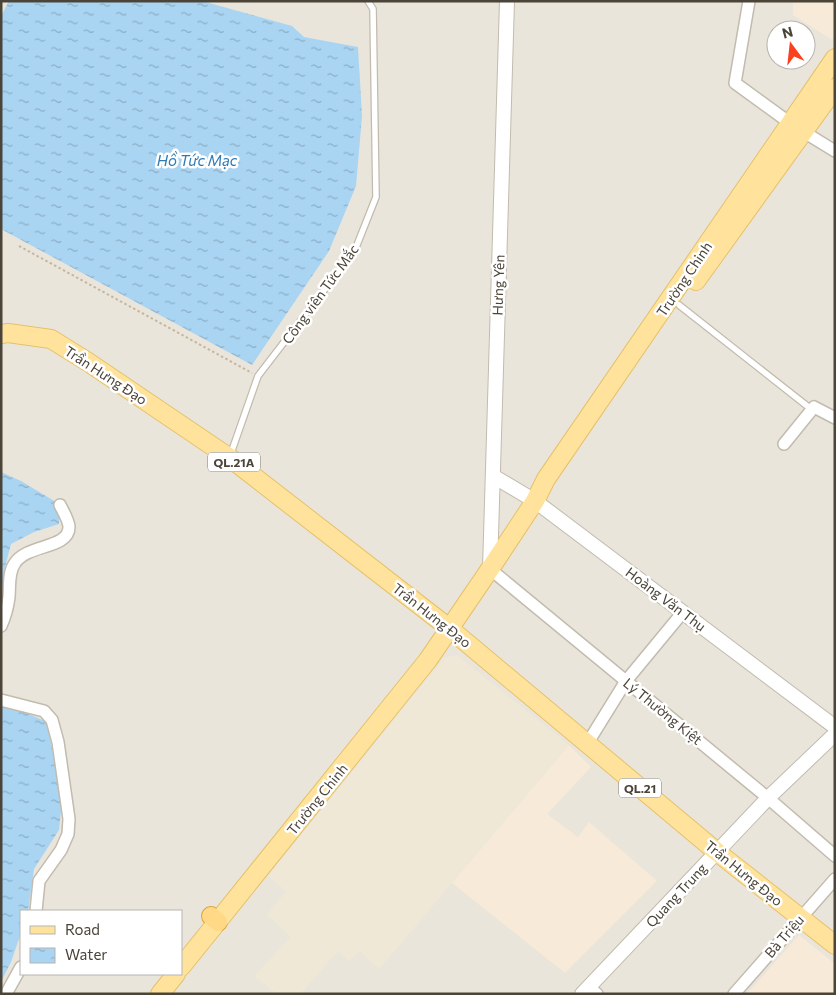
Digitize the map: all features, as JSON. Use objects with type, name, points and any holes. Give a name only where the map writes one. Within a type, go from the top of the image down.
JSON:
[{"type":"main road","name":"Trường Chinh","points":[[639,352],[679,305],[797,128],[835,58]]},
{"type":"main road","name":"Trường Chinh","points":[[182,966],[214,919],[421,652],[449,628],[535,501],[546,479],[639,352],[797,128],[835,88]]},
{"type":"main road","name":"Trần Hưng Đạo","points":[[1,334],[8,333],[51,339],[96,367],[230,458],[449,628],[717,852],[835,945]]},
{"type":"main road","name":"Trường Chinh","points":[[182,952],[214,919]]},
{"type":"main road","points":[[148,994],[163,975]]},
{"type":"main road","points":[[160,994],[175,975]]},
{"type":"street","name":"Hưng Yên","points":[[490,569],[507,1]]},
{"type":"street","points":[[749,1],[735,83],[797,128],[835,151]]},
{"type":"street","points":[[784,444],[814,407],[820,408],[835,418]]},
{"type":"street","name":"Hoàng Văn Thụ","points":[[493,476],[535,501],[835,727]]},
{"type":"street","points":[[1,626],[9,598],[10,576],[14,564],[25,553],[59,542],[66,535],[69,526],[60,506]]},
{"type":"street","name":"Lý Thường Kiệt","points":[[490,569],[768,798],[835,856]]},
{"type":"street","points":[[587,744],[626,681],[683,612]]},
{"type":"street","points":[[1,700],[44,711],[52,720],[58,742],[69,819],[68,834],[61,850],[38,880],[36,910]]},
{"type":"street","name":"Quang Trung","points":[[589,991],[768,798],[835,734]]},
{"type":"street","name":"Bà Triệu","points":[[734,994],[835,879]]},
{"type":"street","points":[[6,994],[20,969]]},
{"type":"lane","name":"Công viên Tức Mắc","points":[[230,458],[258,376],[356,250],[376,197],[373,9],[368,1]]},
{"type":"lane","points":[[679,305],[811,409]]},
{"type":"path","points":[[19,246],[258,376]]},
{"type":"shaded area","points":[[1,1],[835,1],[835,994],[1,994]]},
{"type":"shaded area","points":[[793,1],[835,1],[835,35],[832,40],[816,30],[816,20],[801,20],[793,15]]},
{"type":"shaded area","points":[[457,655],[569,745],[379,969],[360,951],[349,961],[338,951],[300,994],[277,994],[254,976],[291,937],[267,915],[286,891],[268,876],[444,658]]},
{"type":"shaded area","points":[[569,745],[591,767],[547,814],[578,837],[589,822],[657,881],[565,973],[452,883]]},
{"type":"shaded area","points":[[799,935],[835,964],[835,994],[747,994]]},
{"type":"water","name":"Hồ Tức Mạc","points":[[9,1],[202,1],[292,26],[304,37],[358,47],[362,116],[356,186],[329,251],[252,365],[1,229],[1,16]]},
{"type":"water","points":[[1,472],[21,481],[56,502],[59,524],[34,532],[11,544],[1,595]]},
{"type":"water","points":[[1,705],[47,722],[62,802],[59,830],[34,869],[28,910],[20,910],[20,936],[11,962],[1,982]]}]
